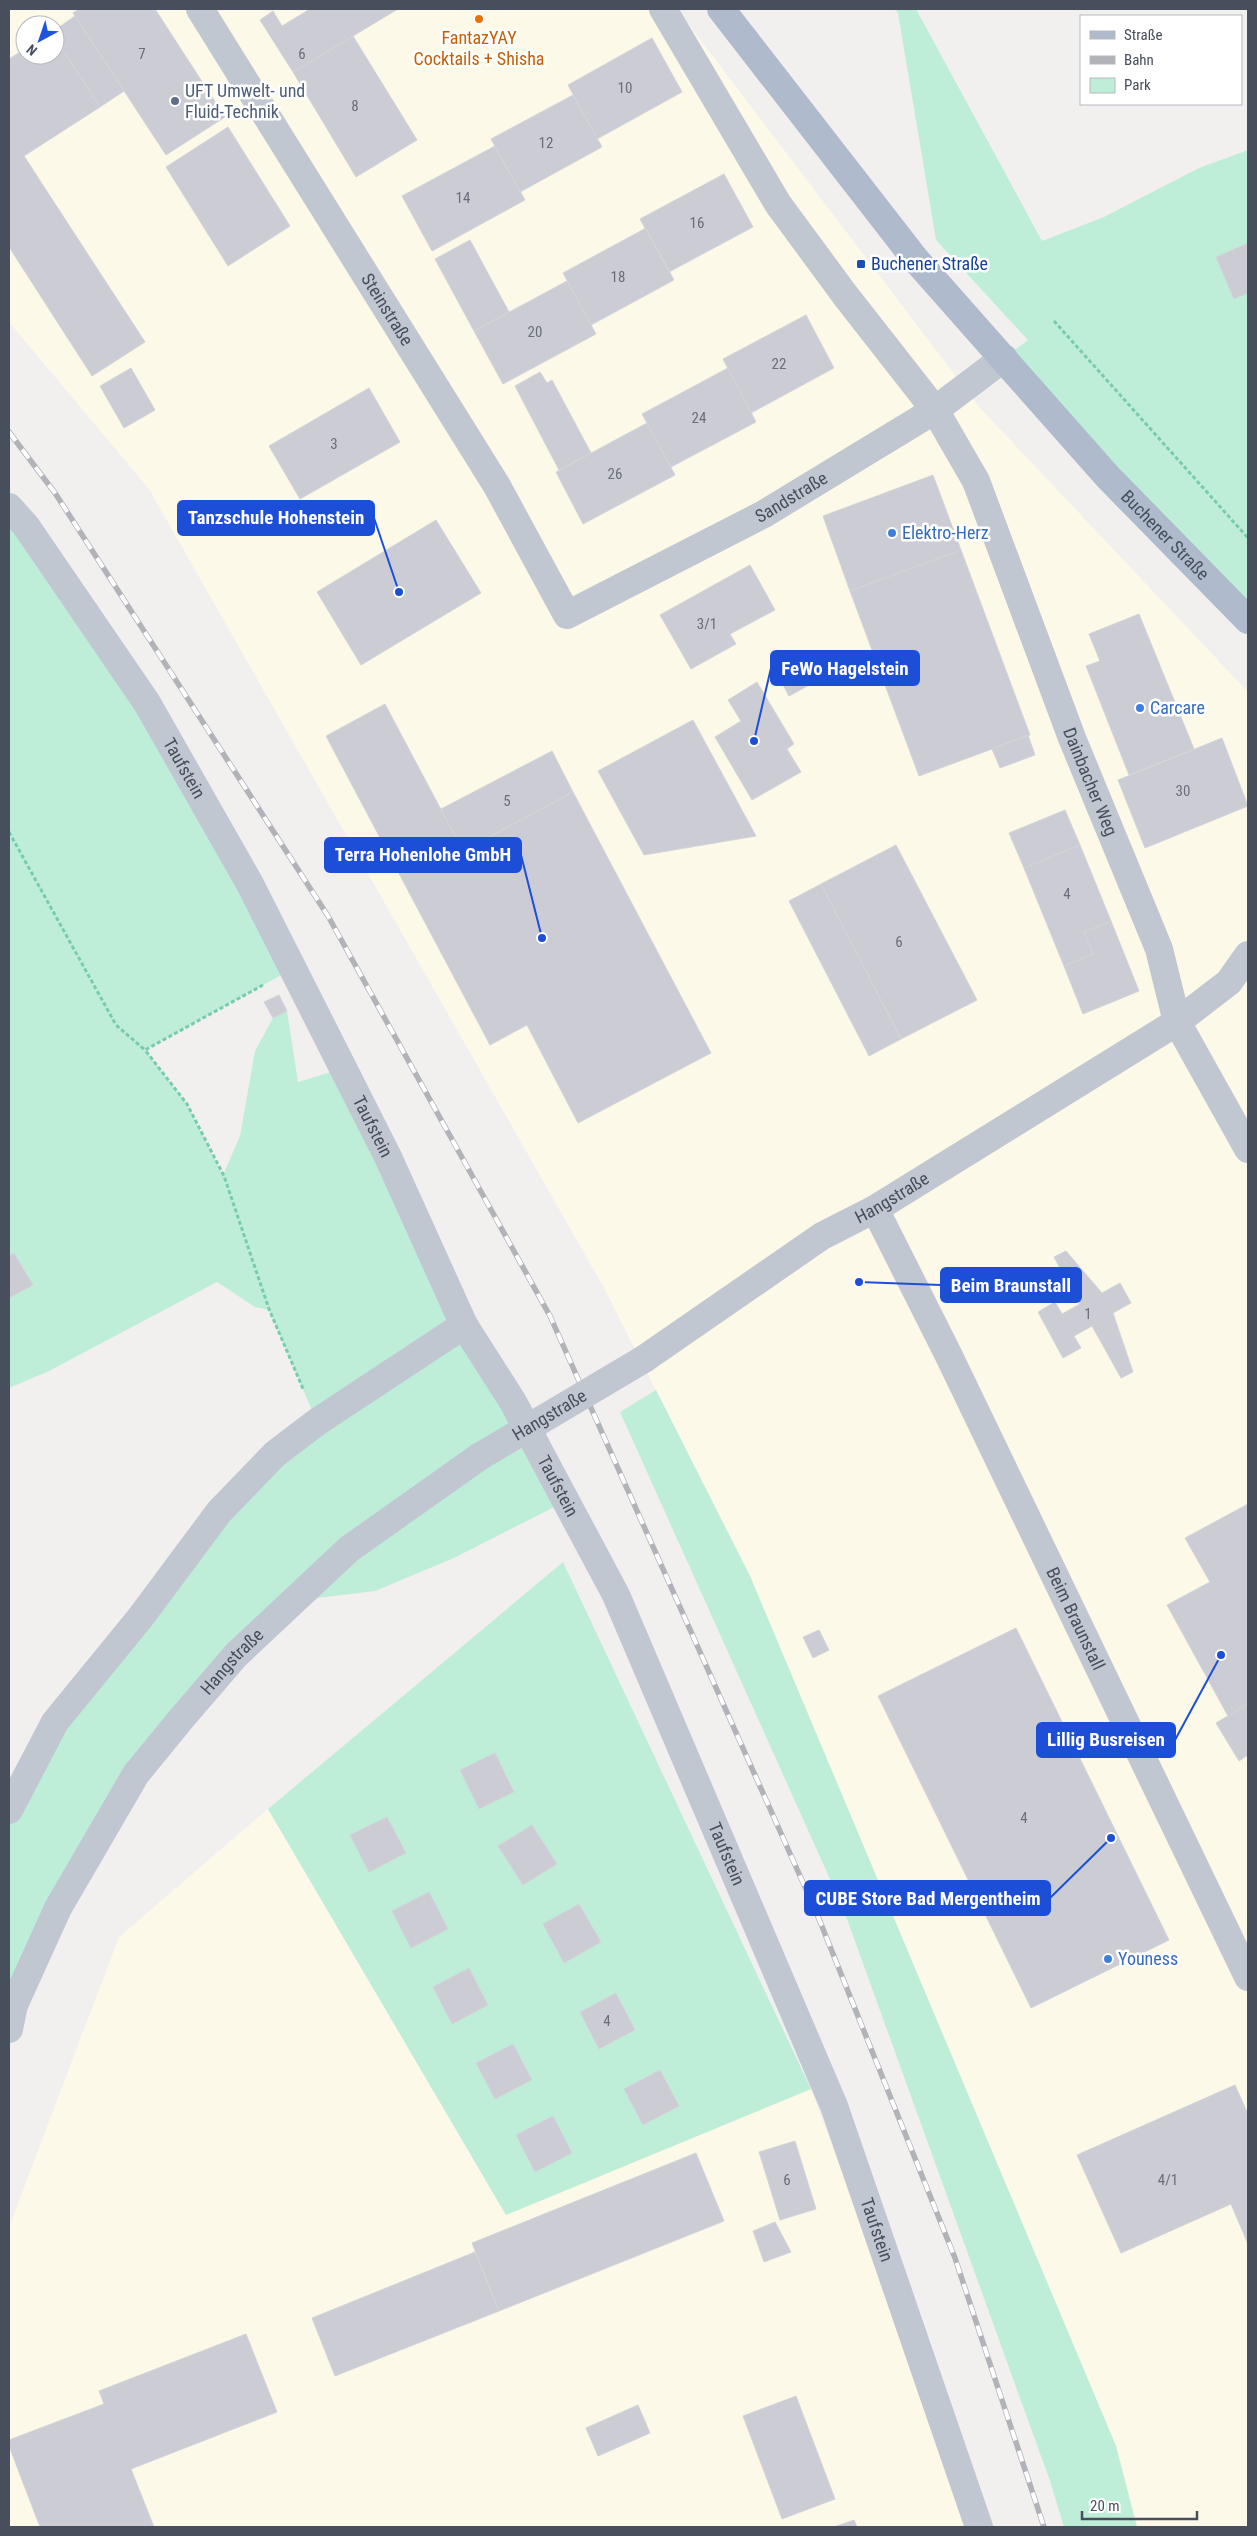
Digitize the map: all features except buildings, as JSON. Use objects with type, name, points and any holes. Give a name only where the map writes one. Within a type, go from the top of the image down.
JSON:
[{"type":"main road","name":"Buchener Straße","points":[[721,9],[916,260],[1108,477],[1248,620]]},
{"type":"street","name":"Steinstraße","points":[[200,9],[496,486],[567,615]]},
{"type":"street","points":[[663,9],[778,204],[845,295],[935,410]]},
{"type":"street","name":"Sandstraße","points":[[567,615],[764,514],[935,410],[1004,358]]},
{"type":"street","name":"Dainbacher Weg","points":[[935,410],[976,481],[1072,738],[1159,949],[1177,1022],[1248,1149]]},
{"type":"street","name":"Taufstein","points":[[9,507],[26,526],[147,703],[250,884],[388,1156],[464,1325],[513,1402],[616,1595],[834,2106],[979,2527]]},
{"type":"street","name":"Hangstraße","points":[[9,2029],[14,2005],[58,1908],[136,1774],[236,1655],[349,1549],[479,1457],[644,1359],[822,1236],[875,1209],[1177,1022],[1229,982],[1248,955]]},
{"type":"street","name":"Beim Braunstall","points":[[875,1209],[948,1354],[1248,1977]]},
{"type":"street","points":[[9,1810],[56,1722],[140,1618],[220,1512],[274,1454],[317,1422],[464,1325]]},
{"type":"path","points":[[1054,321],[1248,538]]},
{"type":"path","points":[[9,832],[116,1025],[145,1050],[187,1104],[224,1176],[269,1310],[317,1422]]},
{"type":"path","points":[[145,1050],[294,968]]},
{"type":"shaded area","points":[[9,9],[677,9],[980,408],[1248,692],[1248,2527],[1137,2527],[1116,2446],[750,1576],[604,1288],[149,489],[9,322]]},
{"type":"shaded area","points":[[268,1809],[506,2215],[811,2089],[940,2436],[967,2527],[9,2527],[9,2227],[119,1937]]},
{"type":"green space","points":[[895,9],[916,9],[1042,241],[1104,217],[1199,168],[1248,150],[1248,620],[1004,358],[1028,340],[936,240],[898,13]]},
{"type":"green space","points":[[9,507],[26,526],[294,968],[145,1050],[187,1104],[223,1175],[240,1136],[255,1051],[273,1018],[287,1011],[298,1082],[344,1068],[566,1501],[454,1558],[375,1591],[293,1601],[136,1774],[9,2029],[9,1810],[140,1618],[317,1422],[269,1310],[255,1307],[217,1282],[49,1371],[9,1388]]},
{"type":"green space","points":[[656,1390],[750,1576],[1116,2446],[1137,2527],[1064,2527],[1050,2481],[843,1908],[620,1412]]},
{"type":"green space","points":[[563,1562],[811,2089],[506,2215],[268,1809]]},
{"type":"railway","points":[[9,432],[55,493],[328,916],[550,1316],[817,1914],[955,2258],[1044,2527]]},
{"type":"place","name":"FantazYAY Cocktails + Shisha","points":[[479,19]]},
{"type":"place","name":"UFT Umwelt- und Fluid-Technik","points":[[175,101]]},
{"type":"place","name":"Buchener Straße","points":[[861,264]]},
{"type":"place","name":"Elektro-Herz","points":[[892,533]]},
{"type":"place","name":"Tanzschule Hohenstein","points":[[399,592]]},
{"type":"place","name":"Carcare","points":[[1140,708]]},
{"type":"place","name":"FeWo Hagelstein","points":[[754,741]]},
{"type":"place","name":"Terra Hohenlohe GmbH","points":[[542,938]]},
{"type":"place","name":"Beim Braunstall","points":[[859,1282]]},
{"type":"place","name":"Lillig Busreisen","points":[[1221,1655]]},
{"type":"place","name":"CUBE Store Bad Mergentheim","points":[[1111,1838]]},
{"type":"place","name":"Youness","points":[[1108,1959]]}]
